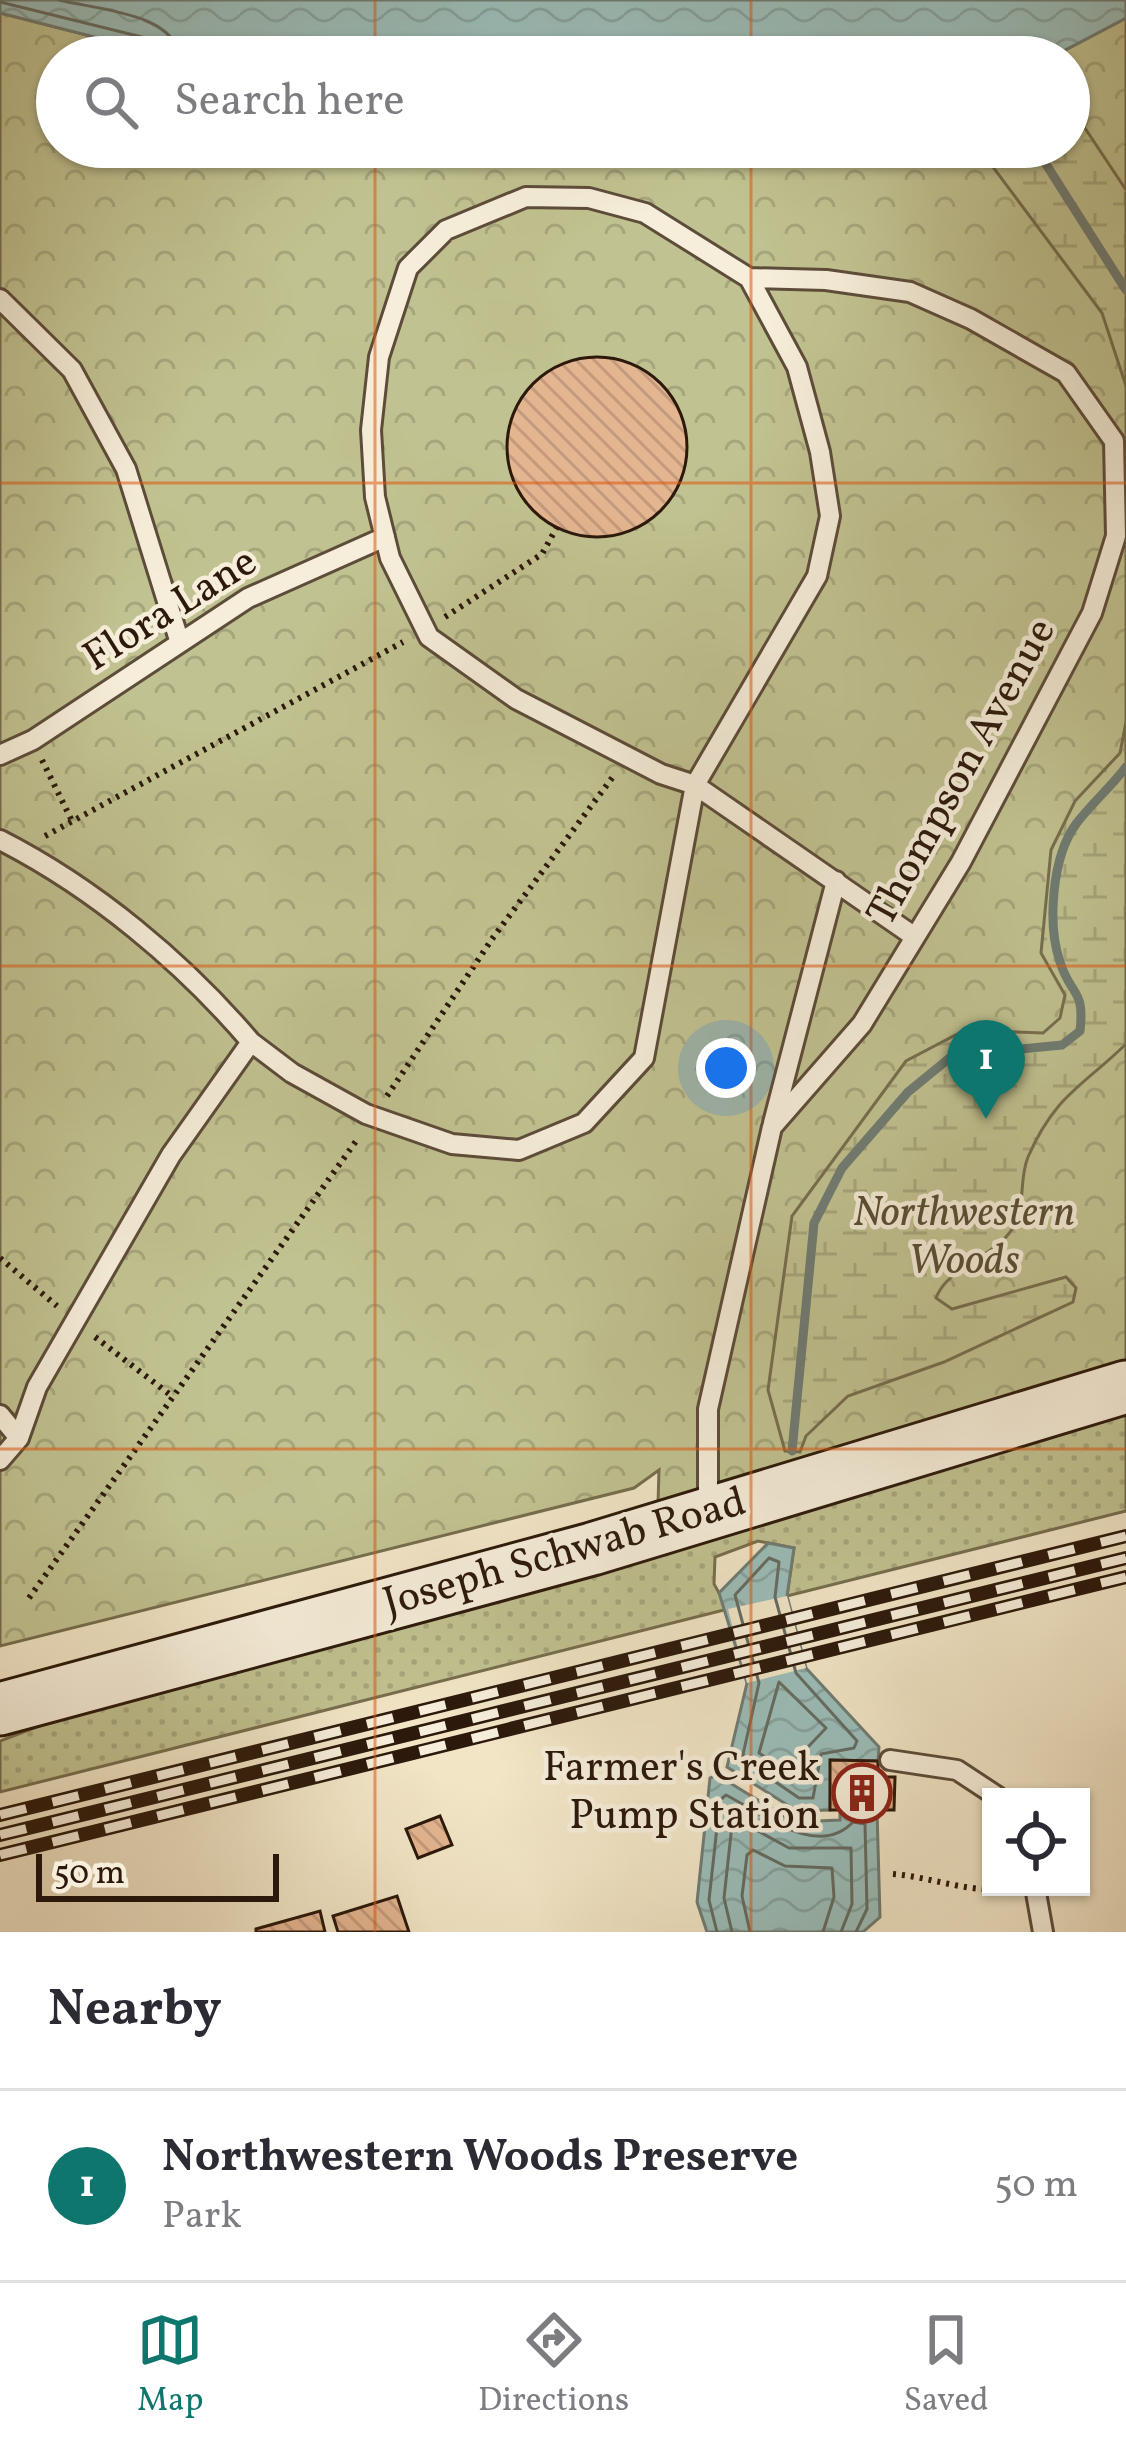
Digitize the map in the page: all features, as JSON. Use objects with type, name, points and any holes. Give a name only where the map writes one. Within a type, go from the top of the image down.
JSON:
[{"type":"street","name":"Joseph Schwab Road","points":[[0,1709],[708,1514],[1126,1387]]},
{"type":"lane","points":[[0,840],[110,912],[208,991],[251,1042],[292,1073],[373,1117],[452,1144],[519,1150],[584,1124],[615,1094],[644,1058],[695,784],[817,576],[830,516],[820,452],[797,367],[749,278],[645,213],[589,198],[526,197],[446,230],[408,268],[379,357],[370,430],[375,497],[385,537],[425,630],[516,699],[628,757],[695,784],[915,937]]},
{"type":"lane","name":"Thompson Avenue","points":[[708,1514],[708,1408],[772,1127],[862,1024],[915,937],[1092,614],[1116,536],[1114,441],[1066,373],[971,319],[910,292],[826,280],[749,278]]},
{"type":"lane","points":[[0,298],[72,370],[126,469],[180,643]]},
{"type":"lane","name":"Flora Lane","points":[[0,755],[33,740],[248,598],[385,537]]},
{"type":"lane","points":[[772,1127],[836,881]]},
{"type":"lane","points":[[0,1460],[19,1438],[37,1387],[171,1155],[251,1042]]},
{"type":"lane","points":[[0,1415],[19,1438]]},
{"type":"lane","points":[[890,1760],[957,1770],[984,1788]]},
{"type":"lane","points":[[1037,1896],[1043,1932]]},
{"type":"path","points":[[19,850],[425,630],[542,554],[557,527]]},
{"type":"path","points":[[33,740],[72,821]]},
{"type":"path","points":[[29,1598],[373,1117],[492,939],[628,757]]},
{"type":"path","points":[[892,1874],[982,1890]]},
{"type":"green space","name":"Northwestern Woods","points":[[0,13],[90,36],[36,36],[36,168],[1090,168],[1090,37],[1126,18],[1126,1361],[658,1504],[659,1470],[634,1488],[0,1646]]},
{"type":"green space","points":[[1090,136],[1126,190],[1126,386],[1102,313],[994,168],[1090,168]]},
{"type":"green space","name":"Northwestern Woods","points":[[1126,722],[1126,1044],[1071,1093],[1038,1136],[1025,1167],[1018,1218],[1006,1237],[957,1272],[936,1298],[952,1309],[1066,1277],[1076,1288],[1073,1302],[944,1362],[848,1396],[806,1436],[800,1452],[785,1451],[768,1390],[792,1216],[906,1061],[965,1030],[1043,1033],[1060,1018],[1065,995],[1041,953],[1051,850],[1075,801],[1120,753]]},
{"type":"green space","points":[[1126,1412],[1126,1511],[787,1596],[794,1548],[758,1541],[715,1557],[714,1584],[728,1609],[0,1792],[0,1741],[44,1724],[583,1578]]},
{"type":"water","points":[[0,0],[1126,0],[1126,18],[1090,37],[90,36],[0,13]]},
{"type":"water","points":[[768,1543],[794,1548],[787,1596],[806,1668],[879,1747],[878,1761],[831,1760],[830,1810],[797,1811],[727,1767],[747,1683],[719,1593]]},
{"type":"water","points":[[717,1775],[794,1822],[840,1820],[840,1809],[877,1810],[880,1917],[863,1932],[707,1932],[697,1902],[710,1778]]},
{"type":"pier","points":[[787,1596],[806,1668],[747,1683],[728,1609]]},
{"type":"building","points":[[597,357],[631,364],[661,383],[680,413],[687,447],[680,481],[661,511],[631,530],[597,537],[563,530],[533,511],[514,481],[507,447],[514,413],[533,383],[563,364]]},
{"type":"building","name":"Farmer's Creek Pump Station","points":[[830,1760],[878,1761],[878,1777],[895,1777],[894,1810],[830,1810]]},
{"type":"building","points":[[440,1816],[452,1845],[418,1858],[406,1829]]},
{"type":"building","points":[[397,1896],[409,1932],[338,1932],[333,1916]]},
{"type":"building","points":[[320,1911],[325,1932],[256,1932],[256,1929]]},
{"type":"waterway","points":[[1048,168],[1126,290]]},
{"type":"waterway","points":[[792,1451],[814,1223],[842,1168],[908,1092],[952,1056],[1062,1045],[1080,1031],[1079,1000],[1056,947],[1057,872],[1076,824],[1126,767]]},
{"type":"railway","points":[[0,1815],[1126,1536]]},
{"type":"railway","points":[[0,1835],[1126,1558]]},
{"type":"railway","points":[[0,1855],[1126,1577]]},
{"type":"place","name":"Northwestern Woods Preserve","points":[[986,1119]]},
{"type":"place","name":"Farmer's Creek Pump Station","points":[[862,1793]]}]
